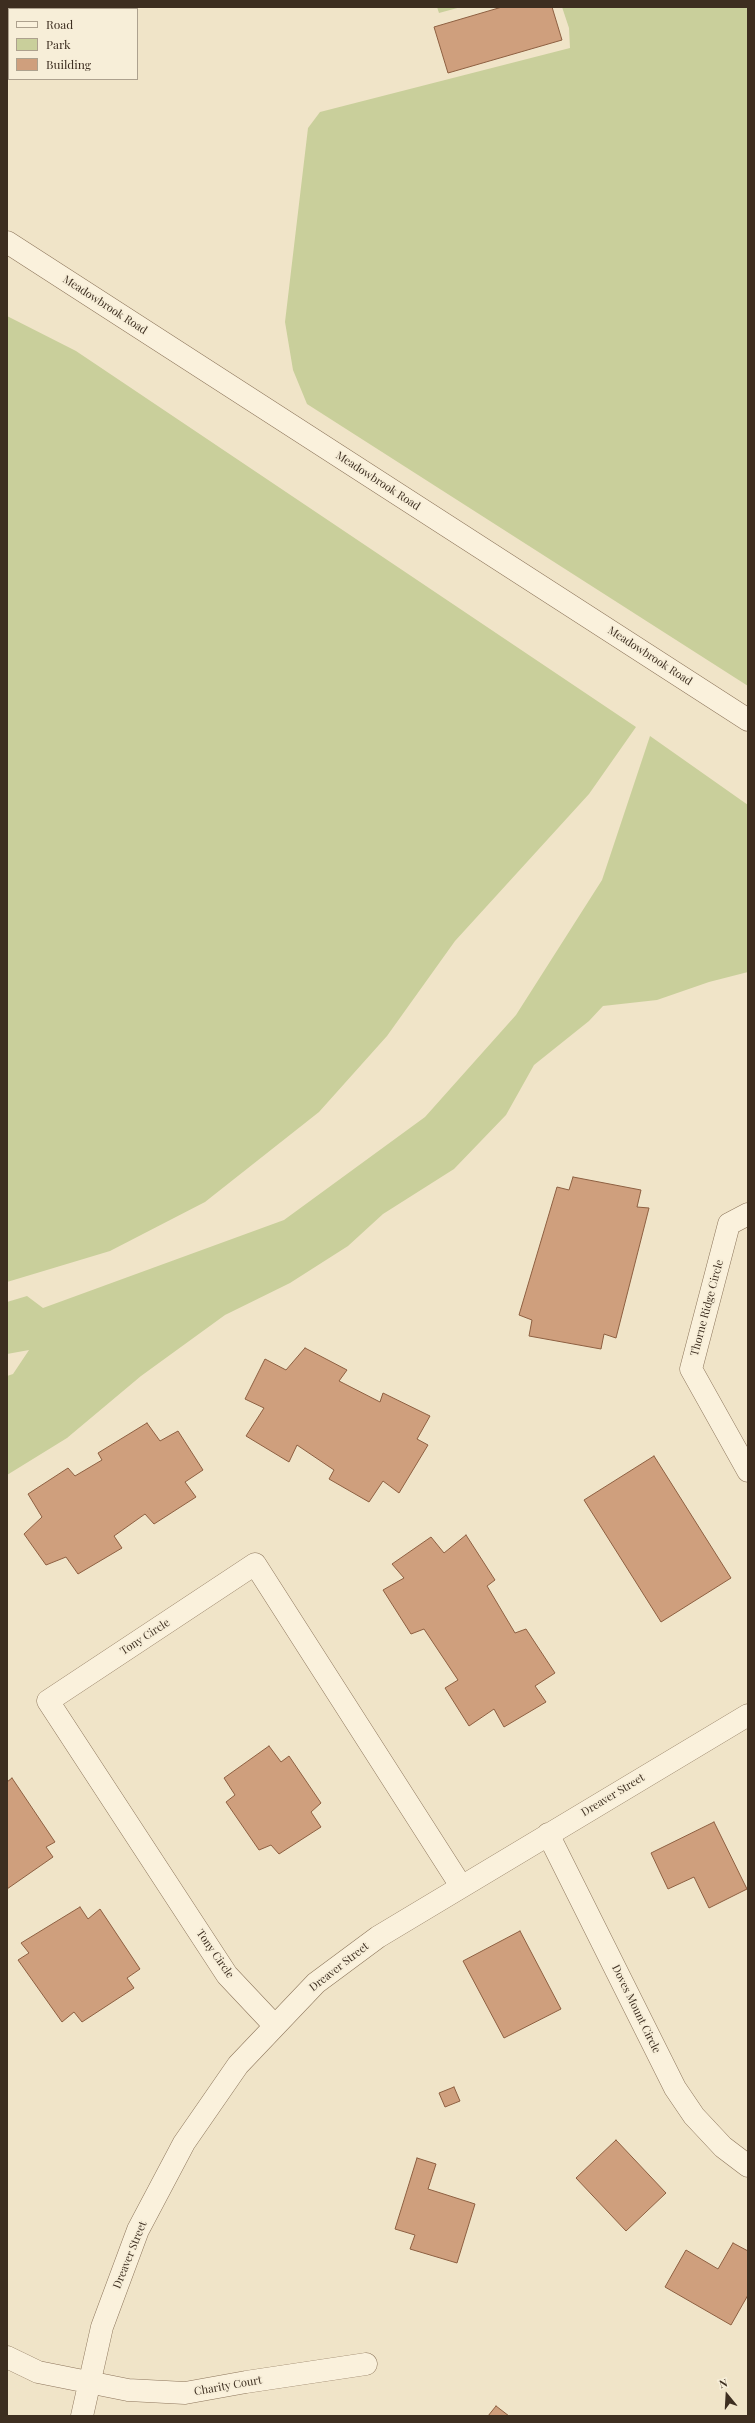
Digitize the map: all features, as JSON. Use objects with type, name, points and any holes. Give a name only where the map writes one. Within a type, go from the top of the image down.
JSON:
[{"type":"street","name":"Meadowbrook Road","points":[[7,242],[748,720]]},
{"type":"street","name":"Thorne Ridge Circle","points":[[748,1214],[729,1224],[691,1369],[748,1471]]},
{"type":"street","name":"Tony Circle","points":[[276,2026],[227,1975],[48,1701],[256,1564],[461,1886]]},
{"type":"street","name":"Dreaver Street","points":[[82,2416],[102,2327],[138,2230],[189,2137],[238,2065],[322,1979],[378,1937],[748,1715]]},
{"type":"street","name":"Doves Mount Circle","points":[[548,1834],[675,2088],[694,2116],[723,2147],[748,2166]]},
{"type":"street","name":"Charity Court","points":[[7,2357],[38,2372],[128,2390],[185,2393],[246,2382],[366,2364]]},
{"type":"green space","points":[[437,7],[461,7],[439,13]]},
{"type":"green space","points":[[562,7],[748,7],[748,686],[307,404],[293,370],[285,322],[308,128],[320,112],[570,48],[569,28]]},
{"type":"green space","points":[[7,316],[76,351],[636,727],[589,794],[455,941],[387,1036],[319,1112],[205,1202],[110,1251],[7,1282]]},
{"type":"green space","points":[[650,736],[748,805],[748,972],[709,982],[657,1000],[603,1006],[589,1021],[534,1065],[506,1115],[454,1169],[383,1214],[348,1246],[290,1283],[225,1315],[141,1376],[67,1438],[7,1475],[7,1376],[13,1374],[29,1350],[7,1354],[7,1302],[27,1296],[43,1308],[284,1220],[425,1117],[516,1015],[602,880]]},
{"type":"building","points":[[502,7],[552,7],[562,40],[448,73],[434,27]]},
{"type":"building","points":[[573,1177],[641,1190],[637,1207],[649,1208],[616,1338],[604,1334],[601,1349],[529,1336],[532,1320],[519,1315],[557,1187],[569,1190]]},
{"type":"building","points":[[305,1348],[347,1370],[339,1381],[380,1402],[383,1393],[430,1416],[417,1439],[428,1445],[399,1493],[383,1481],[369,1502],[329,1479],[334,1470],[297,1445],[289,1462],[246,1436],[264,1408],[245,1399],[265,1359],[286,1370]]},
{"type":"building","points":[[147,1423],[160,1441],[178,1431],[203,1470],[185,1482],[196,1497],[154,1524],[145,1514],[114,1536],[122,1548],[78,1574],[66,1557],[46,1565],[24,1534],[42,1517],[28,1494],[68,1468],[75,1476],[102,1460],[98,1453]]},
{"type":"building","points":[[654,1456],[731,1578],[661,1622],[584,1500]]},
{"type":"building","points":[[466,1535],[495,1580],[487,1586],[515,1633],[526,1629],[555,1673],[535,1686],[546,1702],[504,1727],[494,1709],[469,1726],[445,1688],[458,1680],[424,1629],[411,1634],[383,1590],[404,1578],[392,1564],[431,1537],[444,1553]]},
{"type":"building","points":[[269,1746],[281,1762],[289,1756],[321,1803],[311,1812],[321,1827],[279,1854],[271,1845],[259,1850],[226,1802],[235,1795],[224,1778]]},
{"type":"building","points":[[12,1778],[55,1842],[46,1847],[53,1857],[7,1889],[7,1782]]},
{"type":"building","points":[[714,1822],[747,1889],[709,1908],[694,1877],[668,1889],[651,1853]]},
{"type":"building","points":[[80,1907],[88,1919],[100,1909],[140,1969],[127,1978],[134,1988],[82,2022],[74,2012],[62,2022],[18,1960],[29,1953],[21,1943]]},
{"type":"building","points":[[520,1931],[561,2009],[504,2038],[463,1961]]},
{"type":"building","points":[[454,2087],[460,2101],[445,2107],[439,2093]]},
{"type":"building","points":[[616,2140],[666,2193],[626,2231],[576,2178]]},
{"type":"building","points":[[417,2158],[436,2164],[428,2189],[475,2204],[457,2263],[410,2249],[415,2235],[395,2229]]},
{"type":"building","points":[[733,2243],[748,2251],[748,2295],[731,2325],[665,2287],[686,2250],[718,2269]]},
{"type":"building","points":[[496,2406],[509,2416],[488,2416]]}]
